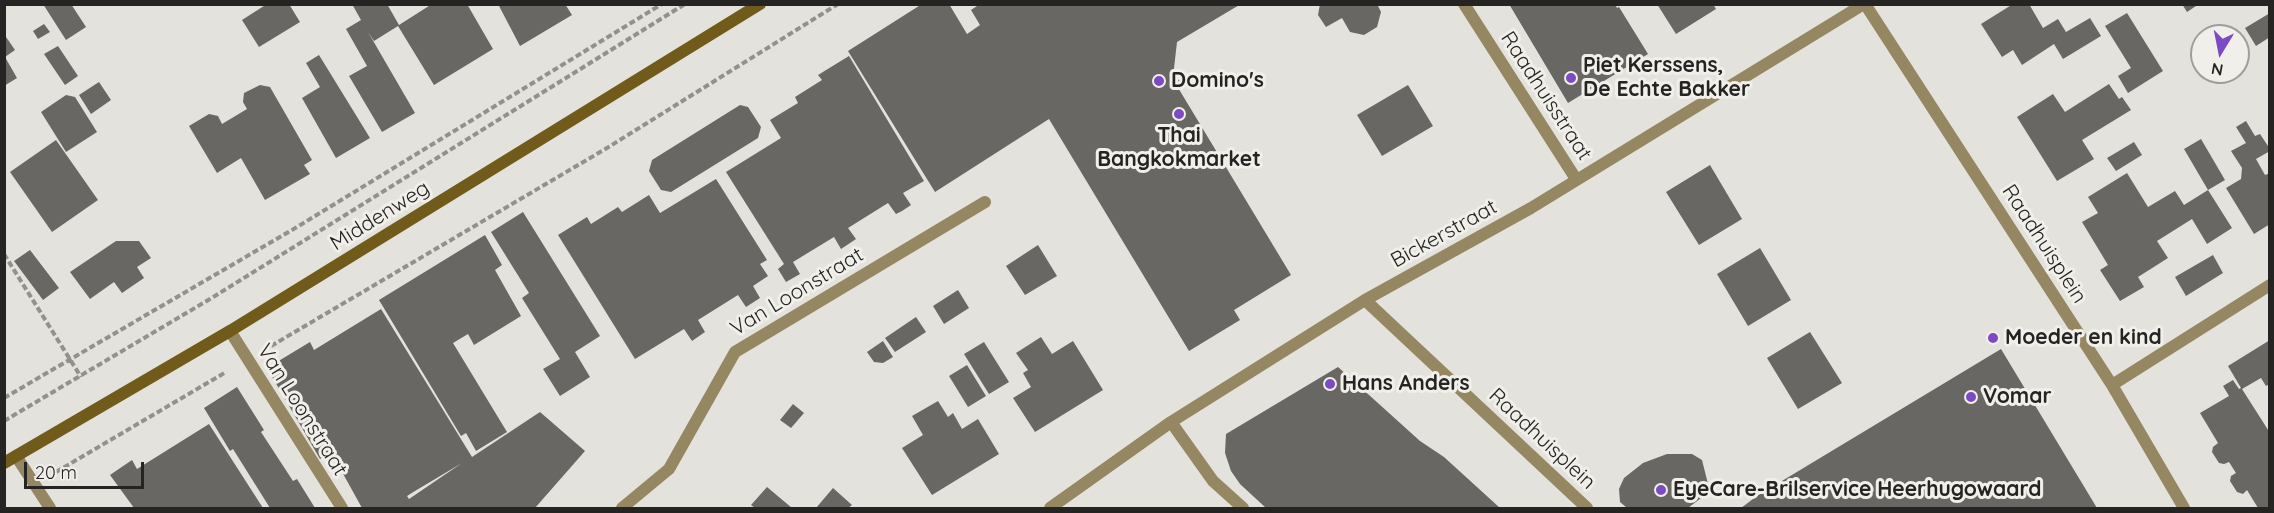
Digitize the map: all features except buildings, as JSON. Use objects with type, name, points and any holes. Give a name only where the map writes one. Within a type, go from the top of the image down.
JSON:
[{"type":"street","name":"Middenweg","points":[[4,463],[230,331],[760,4]]},
{"type":"street","name":"Raadhuisstraat","points":[[1464,4],[1576,179]]},
{"type":"street","name":"Bickerstraat","points":[[1050,508],[1171,422],[1365,300],[1531,208],[1864,4]]},
{"type":"street","name":"Raadhuisplein","points":[[1864,4],[2112,385],[2184,508]]},
{"type":"street","name":"Van Loonstraat","points":[[622,508],[669,469],[735,352],[986,202]]},
{"type":"street","points":[[2112,385],[2270,285]]},
{"type":"street","name":"Raadhuisplein","points":[[1365,300],[1587,508]]},
{"type":"street","name":"Van Loonstraat","points":[[230,331],[342,508]]},
{"type":"street","points":[[1171,422],[1212,481],[1244,508]]},
{"type":"street","points":[[16,456],[50,508]]},
{"type":"path","points":[[4,398],[364,186],[662,4]]},
{"type":"path","name":"Middenweg","points":[[4,421],[210,299],[685,4]]},
{"type":"path","points":[[35,484],[607,148],[838,4]]},
{"type":"path","points":[[4,254],[81,377]]},
{"type":"place","name":"Piet Kerssens, De Echte Bakker","points":[[1571,78]]},
{"type":"place","name":"Domino's","points":[[1159,81]]},
{"type":"place","name":"Thai Bangkokmarket","points":[[1179,114]]},
{"type":"place","name":"Moeder en kind","points":[[1993,338]]},
{"type":"place","name":"Hans Anders","points":[[1330,384]]},
{"type":"place","name":"Vomar","points":[[1971,397]]},
{"type":"place","name":"EyeCare-Brilservice Heerhugowaard","points":[[1661,490]]}]
